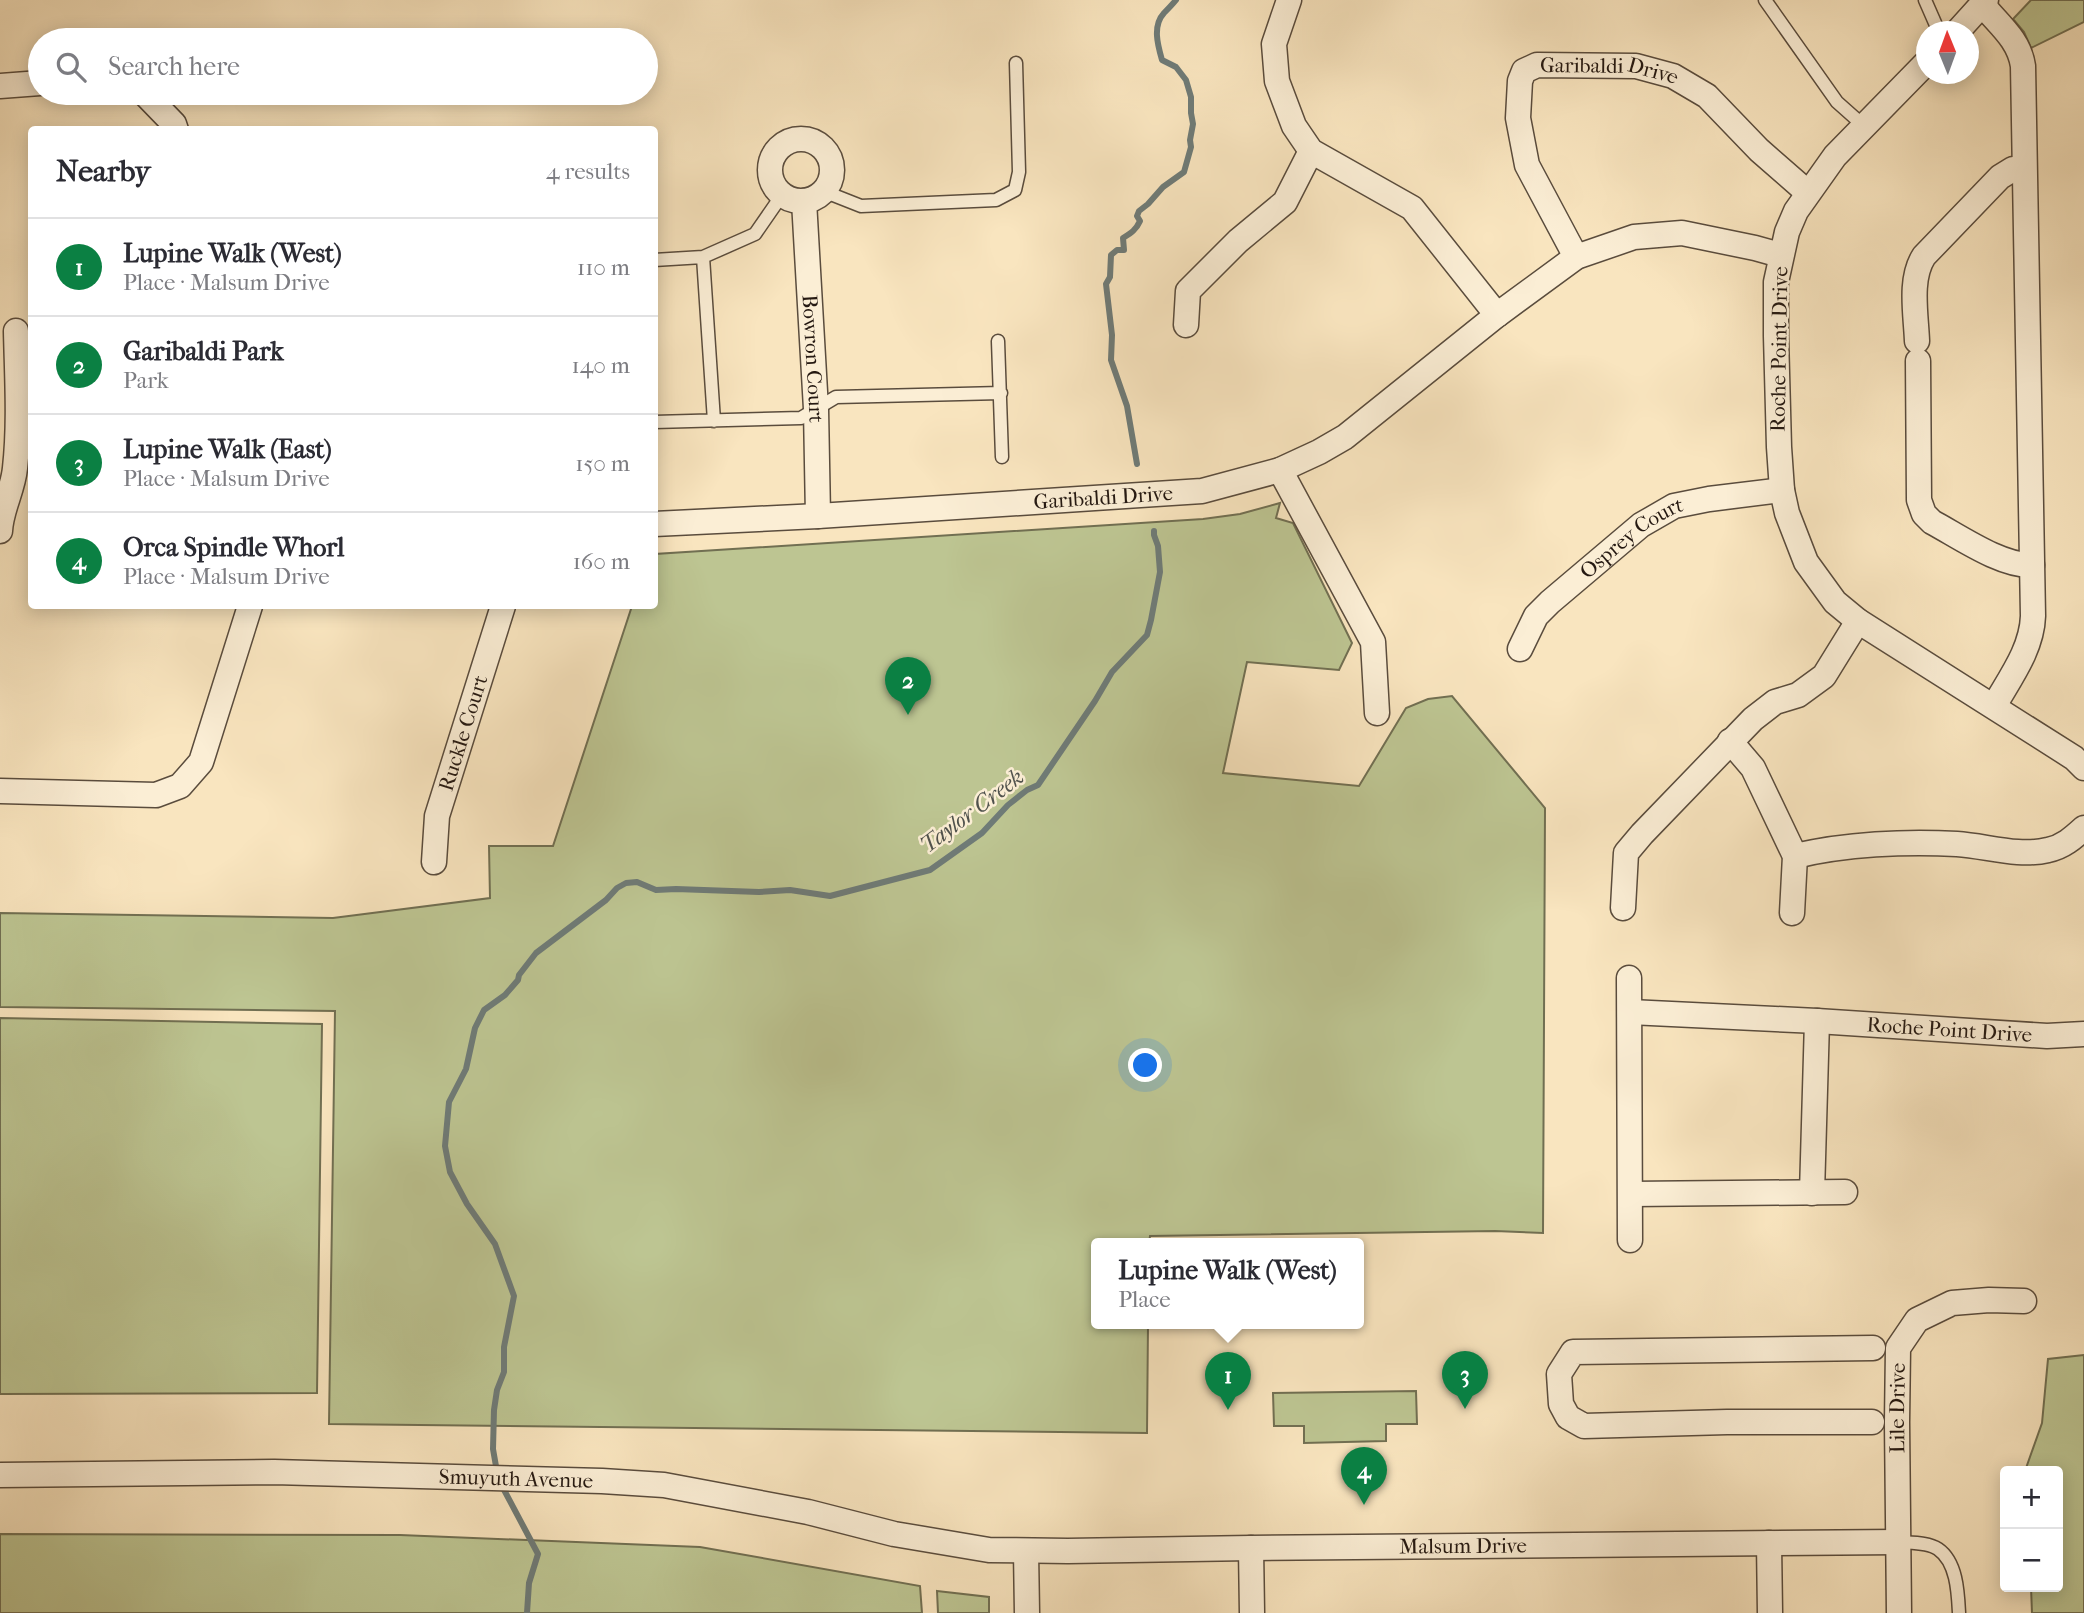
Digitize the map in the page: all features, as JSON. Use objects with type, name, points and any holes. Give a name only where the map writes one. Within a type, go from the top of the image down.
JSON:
[{"type":"street","points":[[1289,0],[1274,44],[1278,80],[1294,126],[1311,150],[1412,208],[1497,315]]},
{"type":"street","points":[[1967,21],[1984,2],[2021,53],[2033,630],[2029,644],[1994,706]]},
{"type":"street","name":"Garibaldi Drive","points":[[1576,257],[1527,165],[1518,118],[1520,81],[1524,71],[1537,65],[1636,66],[1673,76],[1707,96],[1759,150],[1807,192]]},
{"type":"street","name":"Roche Point Drive","points":[[1916,74],[1835,156],[1807,192],[1796,211],[1780,255],[1776,282],[1776,393],[1782,489],[1787,513],[1806,562],[1835,602],[1857,621],[1994,706],[2074,758],[2084,768]]},
{"type":"street","points":[[0,86],[28,84]]},
{"type":"street","points":[[156,105],[175,126]]},
{"type":"street","points":[[1186,325],[1188,291],[1238,241],[1285,202],[1311,150]]},
{"type":"street","points":[[2024,169],[2013,169],[2000,177],[1919,263],[1916,277],[1919,500],[1924,514],[1932,522],[2005,561],[2021,566],[2032,565]]},
{"type":"street","name":"Bowron Court","points":[[803,196],[816,409],[818,516]]},
{"type":"street","name":"Garibaldi Drive","points":[[658,524],[1202,491],[1280,470],[1345,437],[1497,315],[1576,257],[1634,237],[1682,233],[1780,255]]},
{"type":"street","points":[[0,531],[1,516],[15,472],[18,430],[16,331]]},
{"type":"street","points":[[1280,470],[1373,642],[1377,713]]},
{"type":"street","name":"Osprey Court","points":[[1520,649],[1536,617],[1550,602],[1641,525],[1674,506],[1782,489]]},
{"type":"street","points":[[0,791],[156,795],[180,786],[201,762],[249,609]]},
{"type":"street","name":"Ruckle Court","points":[[434,862],[437,816],[502,609]]},
{"type":"street","points":[[1623,908],[1626,853],[1753,719],[1775,702],[1798,695],[1824,676],[1857,621]]},
{"type":"street","points":[[1730,741],[1753,768],[1795,856],[1792,913]]},
{"type":"street","points":[[1795,856],[1846,847],[1889,844],[1957,844],[2027,853],[2050,850],[2071,841],[2084,828]]},
{"type":"street","points":[[1629,978],[1630,1240]]},
{"type":"street","name":"Roche Point Drive","points":[[1630,1012],[1817,1021],[2048,1037],[2084,1034]]},
{"type":"street","points":[[1812,1193],[1817,1021]]},
{"type":"street","points":[[1631,1194],[1845,1192]]},
{"type":"street","name":"Lile Drive","points":[[1899,1613],[1898,1348],[1917,1320],[1952,1303],[2024,1301]]},
{"type":"street","points":[[1872,1422],[1584,1426],[1568,1417],[1561,1404],[1559,1374],[1573,1352],[1873,1348]]},
{"type":"street","name":"Smuyuth Avenue","points":[[0,1475],[223,1471],[664,1485],[808,1512],[906,1537],[968,1548],[1026,1551]]},
{"type":"street","name":"Malsum Drive","points":[[1026,1551],[1899,1542]]},
{"type":"street","points":[[1769,1543],[1770,1613]]},
{"type":"street","points":[[1251,1548],[1252,1613]]},
{"type":"street","points":[[1026,1551],[1027,1613]]},
{"type":"lane","points":[[1765,0],[1837,102],[1864,126]]},
{"type":"lane","points":[[1925,0],[1934,21]]},
{"type":"lane","points":[[658,260],[703,257],[755,234],[803,196],[861,206],[996,200],[1015,190],[1019,172],[1016,63]]},
{"type":"lane","points":[[703,257],[714,421]]},
{"type":"lane","points":[[998,341],[1002,457]]},
{"type":"lane","points":[[658,422],[801,418],[836,397],[1001,393]]},
{"type":"lane","points":[[1899,1542],[1929,1545],[1939,1550],[1950,1563],[1958,1591],[1959,1613]]},
{"type":"green space","points":[[2031,0],[2084,0],[2084,22],[2031,48],[2024,32],[2013,19]]},
{"type":"green space","points":[[1280,503],[1276,518],[1293,523],[1352,643],[1339,670],[1247,662],[1223,773],[1359,786],[1406,708],[1428,699],[1452,696],[1545,808],[1543,1233],[1495,1231],[1091,1238],[1091,1329],[1148,1329],[1147,1433],[329,1424],[335,1011],[0,1007],[0,913],[333,918],[490,898],[489,846],[553,846],[631,609],[658,609],[658,554],[1203,519],[1240,514]]},
{"type":"green space","points":[[0,1018],[322,1024],[317,1393],[0,1394]]},
{"type":"green space","points":[[2084,1355],[2084,1613],[2032,1613],[2031,1592],[2063,1592],[2063,1466],[2027,1466],[2042,1423],[2048,1359]]},
{"type":"green space","points":[[1416,1391],[1417,1424],[1386,1424],[1386,1441],[1304,1443],[1304,1426],[1274,1426],[1273,1393]]},
{"type":"green space","points":[[0,1534],[400,1535],[700,1547],[920,1586],[922,1613],[0,1613]]},
{"type":"green space","points":[[937,1591],[989,1597],[989,1613],[938,1613]]},
{"type":"waterway","name":"Taylor Creek","points":[[1137,464],[1127,406],[1111,360],[1112,335],[1106,284],[1110,277],[1111,255],[1117,250],[1124,250],[1123,238],[1133,231],[1140,221],[1137,216],[1139,211],[1163,187],[1184,172],[1191,147],[1191,97],[1186,80],[1176,67],[1162,60],[1157,36],[1160,18],[1176,0]]},
{"type":"waterway","name":"Taylor Creek","points":[[497,1472],[493,1449],[494,1410],[497,1390],[504,1372],[504,1347],[514,1296],[495,1244],[467,1204],[450,1172],[445,1146],[449,1102],[466,1069],[475,1028],[484,1010],[505,995],[536,953],[626,883],[637,882],[656,890],[790,890],[830,896],[930,870],[982,833],[1008,805],[1038,785],[1112,672],[1147,635],[1160,572],[1154,531]]},
{"type":"waterway","points":[[502,1486],[538,1554],[529,1583],[527,1613]]},
{"type":"place","name":"Garibaldi Park","points":[[908,715]]},
{"type":"place","name":"Lupine Walk (East)","points":[[1465,1409]]},
{"type":"place","name":"Lupine Walk (West)","points":[[1228,1410]]},
{"type":"place","name":"Orca Spindle Whorl","points":[[1364,1505]]}]
